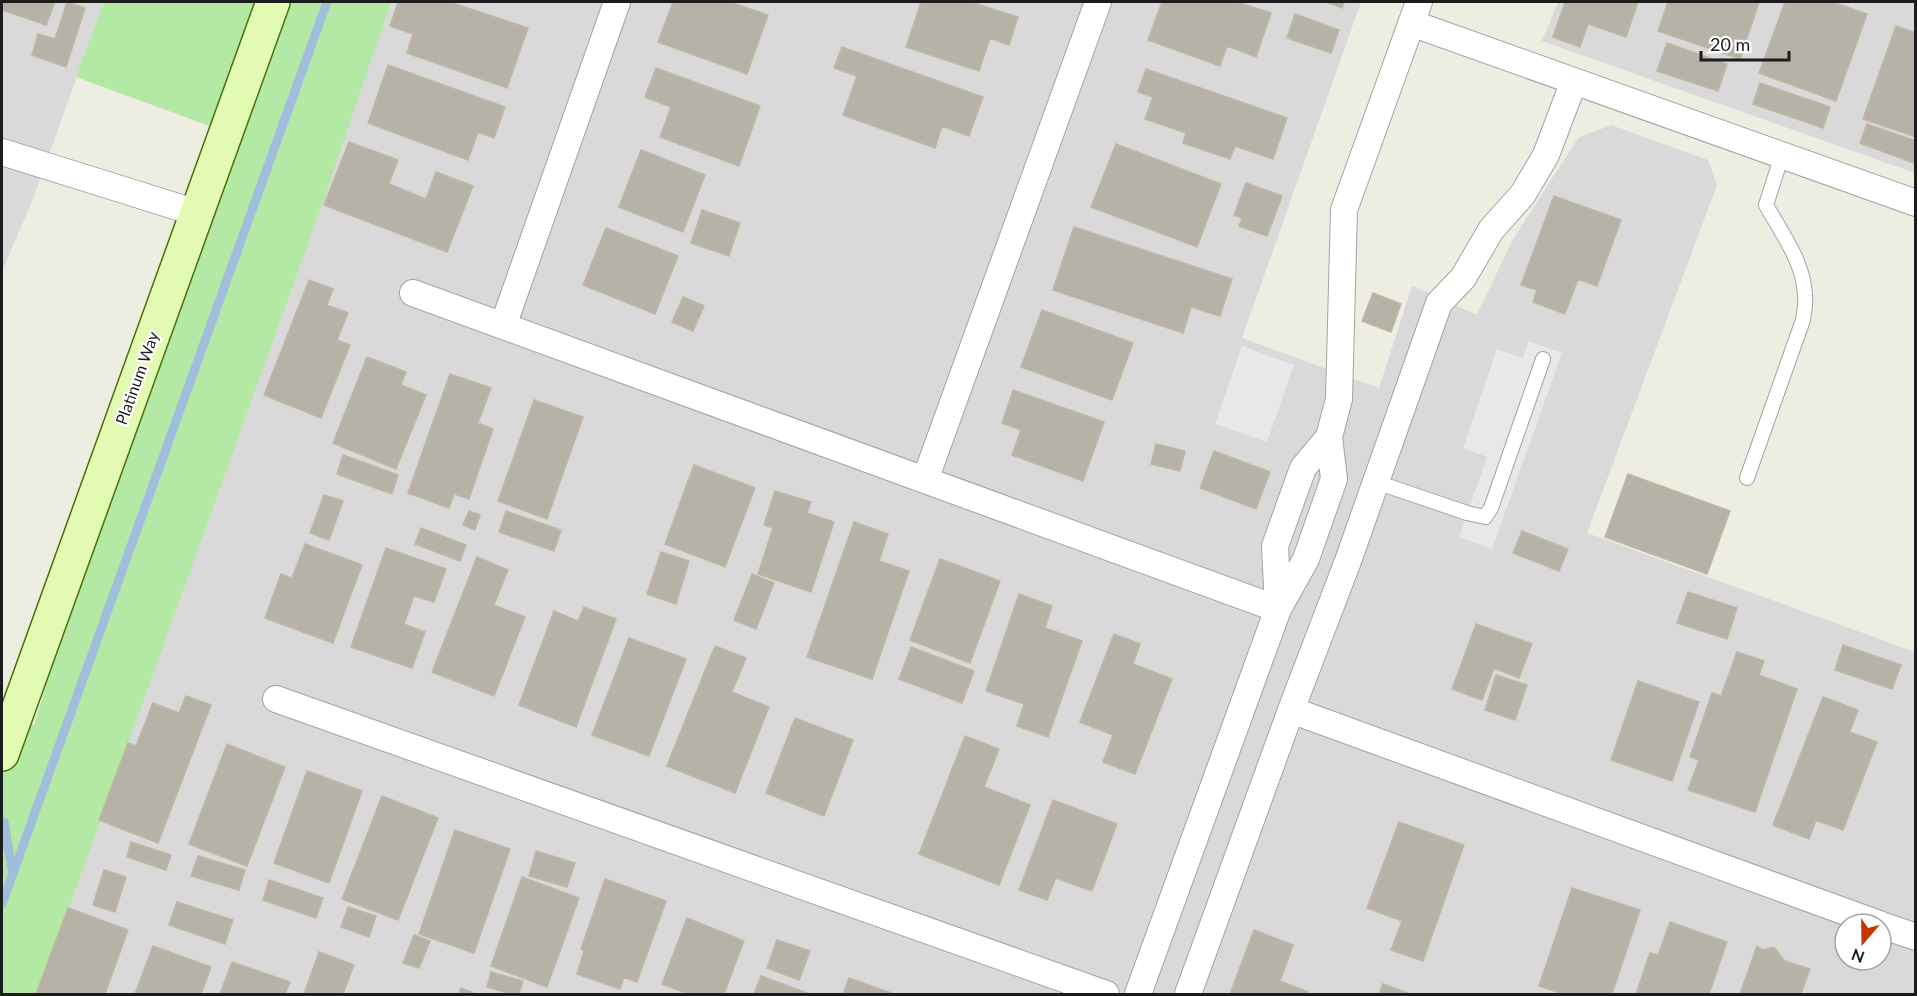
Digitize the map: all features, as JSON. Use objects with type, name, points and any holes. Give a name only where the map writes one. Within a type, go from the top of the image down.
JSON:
[{"type":"street","name":"Platinum Way","points":[[2,754],[273,2]]},
{"type":"street","points":[[502,326],[617,2]]},
{"type":"street","points":[[925,480],[1098,2]]},
{"type":"street","points":[[1138,994],[1278,609],[1306,559],[1334,479],[1329,437],[1339,399],[1344,210],[1415,12],[1574,81],[1916,203]]},
{"type":"street","points":[[1188,994],[1291,710],[1348,561],[1439,303],[1463,278],[1491,230],[1523,194],[1546,155],[1574,81]]},
{"type":"street","points":[[2,152],[197,213]]},
{"type":"street","points":[[413,293],[1278,609]]},
{"type":"street","points":[[276,699],[1106,994]]},
{"type":"street","points":[[1291,710],[1847,912]]},
{"type":"street","points":[[1893,929],[1916,937]]},
{"type":"lane","points":[[1747,478],[1803,320],[1805,297],[1801,271],[1793,252],[1766,205],[1782,155]]},
{"type":"lane","points":[[1376,482],[1485,517],[1491,508],[1543,360]]},
{"type":"shaded area","points":[[2,2],[104,2],[31,204],[2,271]]},
{"type":"shaded area","points":[[387,2],[1361,2],[1242,338],[1379,388],[1412,286],[1477,315],[1512,241],[1578,138],[1611,125],[1708,160],[1717,185],[1587,533],[1915,652],[1915,994],[34,994]]},
{"type":"shaded area","points":[[1558,2],[1915,2],[1915,173],[1542,41]]},
{"type":"shaded area","points":[[1529,341],[1562,353],[1492,549],[1459,537],[1487,457],[1463,448],[1497,349],[1523,358]]},
{"type":"shaded area","points":[[1242,346],[1294,365],[1267,442],[1215,424]]},
{"type":"green space","points":[[104,2],[391,2],[323,202],[38,994],[2,994],[2,718],[34,725],[117,451],[242,138],[76,77]]},
{"type":"building","points":[[2,2],[55,2],[46,25],[2,10]]},
{"type":"building","points":[[67,2],[85,8],[66,67],[32,55],[38,34],[55,39]]},
{"type":"building","points":[[398,2],[450,2],[528,28],[507,88],[407,53],[413,34],[390,26]]},
{"type":"building","points":[[673,2],[730,2],[768,15],[747,74],[658,42]]},
{"type":"building","points":[[921,2],[971,2],[1018,17],[1009,45],[990,38],[979,71],[906,47]]},
{"type":"building","points":[[1162,2],[1237,2],[1271,13],[1256,57],[1227,46],[1220,66],[1148,40]]},
{"type":"building","points":[[1326,2],[1344,2],[1342,8]]},
{"type":"building","points":[[1565,2],[1638,2],[1626,37],[1588,24],[1580,47],[1553,37]]},
{"type":"building","points":[[1668,2],[1759,2],[1740,59],[1658,31]]},
{"type":"building","points":[[1785,2],[1832,2],[1867,14],[1836,101],[1759,73]]},
{"type":"building","points":[[1295,14],[1339,30],[1331,53],[1287,38]]},
{"type":"building","points":[[1896,26],[1916,33],[1916,137],[1863,119]]},
{"type":"building","points":[[1667,43],[1727,64],[1718,91],[1657,71]]},
{"type":"building","points":[[842,47],[983,97],[969,136],[942,126],[935,148],[843,115],[857,76],[834,68]]},
{"type":"building","points":[[388,65],[505,107],[494,138],[478,132],[468,160],[368,123]]},
{"type":"building","points":[[656,68],[760,106],[739,166],[660,137],[671,107],[645,97]]},
{"type":"building","points":[[1146,69],[1287,118],[1273,159],[1235,146],[1230,159],[1183,143],[1186,133],[1145,119],[1153,97],[1138,92]]},
{"type":"building","points":[[1760,83],[1830,107],[1823,128],[1753,104]]},
{"type":"building","points":[[1867,124],[1916,141],[1916,164],[1860,143]]},
{"type":"building","points":[[349,142],[398,160],[389,184],[426,199],[436,172],[473,186],[447,252],[324,205]]},
{"type":"building","points":[[1116,144],[1221,184],[1197,247],[1091,207]]},
{"type":"building","points":[[641,150],[705,175],[683,232],[619,207]]},
{"type":"building","points":[[1246,183],[1282,196],[1267,236],[1239,226],[1242,218],[1234,215]]},
{"type":"building","points":[[1554,196],[1621,220],[1597,286],[1578,279],[1565,314],[1533,302],[1537,290],[1521,285]]},
{"type":"building","points":[[702,210],[740,223],[729,256],[691,243]]},
{"type":"building","points":[[1074,227],[1232,279],[1220,316],[1191,307],[1183,333],[1053,290]]},
{"type":"building","points":[[606,228],[678,256],[655,314],[583,285]]},
{"type":"building","points":[[309,280],[333,289],[327,305],[348,313],[337,340],[350,345],[321,418],[264,395]]},
{"type":"building","points":[[1373,293],[1401,304],[1391,332],[1362,321]]},
{"type":"building","points":[[683,297],[704,306],[693,331],[672,322]]},
{"type":"building","points":[[1042,310],[1133,343],[1112,400],[1021,367]]},
{"type":"building","points":[[367,357],[406,372],[401,385],[426,395],[396,469],[333,443]]},
{"type":"building","points":[[450,374],[491,388],[478,423],[493,429],[469,499],[454,494],[449,508],[408,493]]},
{"type":"building","points":[[1013,390],[1104,422],[1083,481],[1012,455],[1021,430],[1002,423]]},
{"type":"building","points":[[534,400],[583,417],[547,519],[498,501]]},
{"type":"building","points":[[1156,444],[1185,451],[1180,471],[1151,464]]},
{"type":"building","points":[[1214,451],[1270,472],[1256,509],[1200,488]]},
{"type":"building","points":[[343,455],[398,475],[392,494],[337,474]]},
{"type":"building","points":[[694,465],[755,488],[725,567],[665,544]]},
{"type":"building","points":[[1628,474],[1730,511],[1707,574],[1605,537]]},
{"type":"building","points":[[775,491],[811,502],[807,513],[834,522],[811,592],[758,574],[773,528],[764,525]]},
{"type":"building","points":[[324,495],[343,501],[329,540],[310,533]]},
{"type":"building","points":[[469,511],[480,515],[475,530],[463,525]]},
{"type":"building","points":[[506,511],[561,530],[554,551],[499,532]]},
{"type":"building","points":[[854,522],[888,534],[879,561],[909,571],[872,679],[807,657]]},
{"type":"building","points":[[421,528],[466,545],[460,561],[415,544]]},
{"type":"building","points":[[1522,531],[1568,549],[1559,571],[1513,553]]},
{"type":"building","points":[[305,544],[362,565],[333,643],[265,618],[281,574],[292,578]]},
{"type":"building","points":[[386,548],[446,569],[434,602],[414,596],[404,624],[425,632],[412,668],[351,647]]},
{"type":"building","points":[[661,552],[689,561],[676,604],[647,594]]},
{"type":"building","points":[[477,557],[508,570],[494,605],[525,617],[494,696],[432,672]]},
{"type":"building","points":[[940,559],[1000,581],[970,663],[910,640]]},
{"type":"building","points":[[752,574],[774,583],[756,629],[734,620]]},
{"type":"building","points":[[1688,592],[1737,608],[1727,639],[1677,623]]},
{"type":"building","points":[[1019,594],[1052,606],[1045,628],[1082,641],[1048,737],[1017,726],[1024,704],[986,691]]},
{"type":"building","points":[[584,607],[616,619],[576,727],[519,705],[554,611],[578,621]]},
{"type":"building","points":[[1476,624],[1532,644],[1519,678],[1494,668],[1482,700],[1452,689]]},
{"type":"building","points":[[1114,634],[1140,644],[1133,664],[1172,679],[1135,774],[1103,762],[1113,735],[1080,722]]},
{"type":"building","points":[[629,638],[686,659],[649,756],[592,735]]},
{"type":"building","points":[[1843,645],[1901,665],[1892,689],[1835,670]]},
{"type":"building","points":[[715,646],[746,658],[732,692],[769,707],[735,793],[667,766]]},
{"type":"building","points":[[911,647],[974,671],[962,703],[899,679]]},
{"type":"building","points":[[1737,652],[1764,661],[1759,675],[1797,689],[1755,812],[1688,790],[1699,760],[1690,757],[1712,693],[1721,696]]},
{"type":"building","points":[[1496,675],[1527,685],[1515,720],[1485,710]]},
{"type":"building","points":[[1638,681],[1699,702],[1672,781],[1611,760]]},
{"type":"building","points":[[186,696],[211,705],[158,843],[99,820],[128,743],[136,746],[153,703],[179,713]]},
{"type":"building","points":[[1823,697],[1858,710],[1850,732],[1877,742],[1843,830],[1816,820],[1809,839],[1773,825]]},
{"type":"building","points":[[795,718],[853,740],[824,816],[766,793]]},
{"type":"building","points":[[965,736],[999,749],[984,787],[1030,805],[999,885],[919,854]]},
{"type":"building","points":[[227,744],[285,767],[247,866],[189,844]]},
{"type":"building","points":[[307,771],[362,791],[329,883],[274,863]]},
{"type":"building","points":[[382,796],[438,818],[398,920],[342,899]]},
{"type":"building","points":[[1053,800],[1117,824],[1092,891],[1056,878],[1047,900],[1019,890]]},
{"type":"building","points":[[1399,822],[1464,845],[1423,961],[1391,950],[1402,921],[1367,908]]},
{"type":"building","points":[[455,830],[510,849],[474,953],[419,934]]},
{"type":"building","points":[[131,842],[171,855],[166,870],[127,857]]},
{"type":"building","points":[[536,851],[575,863],[567,887],[529,876]]},
{"type":"building","points":[[198,856],[245,870],[239,890],[191,876]]},
{"type":"building","points":[[104,870],[126,877],[115,912],[93,905]]},
{"type":"building","points":[[522,877],[579,898],[547,987],[491,966]]},
{"type":"building","points":[[605,879],[666,901],[637,982],[624,977],[620,989],[577,974],[584,951],[581,949]]},
{"type":"building","points":[[269,880],[323,898],[316,918],[263,900]]},
{"type":"building","points":[[1572,888],[1640,910],[1612,994],[1559,994],[1539,986]]},
{"type":"building","points":[[177,902],[233,920],[225,944],[169,925]]},
{"type":"building","points":[[348,907],[376,916],[369,937],[341,927]]},
{"type":"building","points":[[68,908],[128,930],[105,994],[36,994]]},
{"type":"building","points":[[687,918],[744,941],[724,994],[689,994],[662,984]]},
{"type":"building","points":[[1670,922],[1727,942],[1709,994],[1636,994],[1650,953],[1658,955]]},
{"type":"building","points":[[1254,930],[1293,945],[1280,981],[1308,992],[1307,994],[1230,994]]},
{"type":"building","points":[[414,935],[430,941],[419,968],[403,963]]},
{"type":"building","points":[[777,940],[810,951],[799,980],[767,968]]},
{"type":"building","points":[[153,946],[211,967],[201,994],[135,994]]},
{"type":"building","points":[[1757,946],[1763,950],[1774,947],[1785,961],[1810,969],[1801,994],[1740,994]]},
{"type":"building","points":[[319,952],[354,965],[343,994],[304,994]]},
{"type":"building","points":[[232,962],[290,982],[285,994],[220,994]]},
{"type":"building","points":[[491,972],[523,981],[519,994],[487,987]]},
{"type":"building","points":[[761,976],[807,993],[807,994],[754,994]]},
{"type":"building","points":[[849,978],[894,994],[843,994]]},
{"type":"building","points":[[1383,984],[1410,994],[1379,994]]},
{"type":"building","points":[[461,988],[476,994],[459,994]]},
{"type":"waterway","points":[[2,904],[327,2]]},
{"type":"waterway","points":[[4,822],[12,870]]}]
